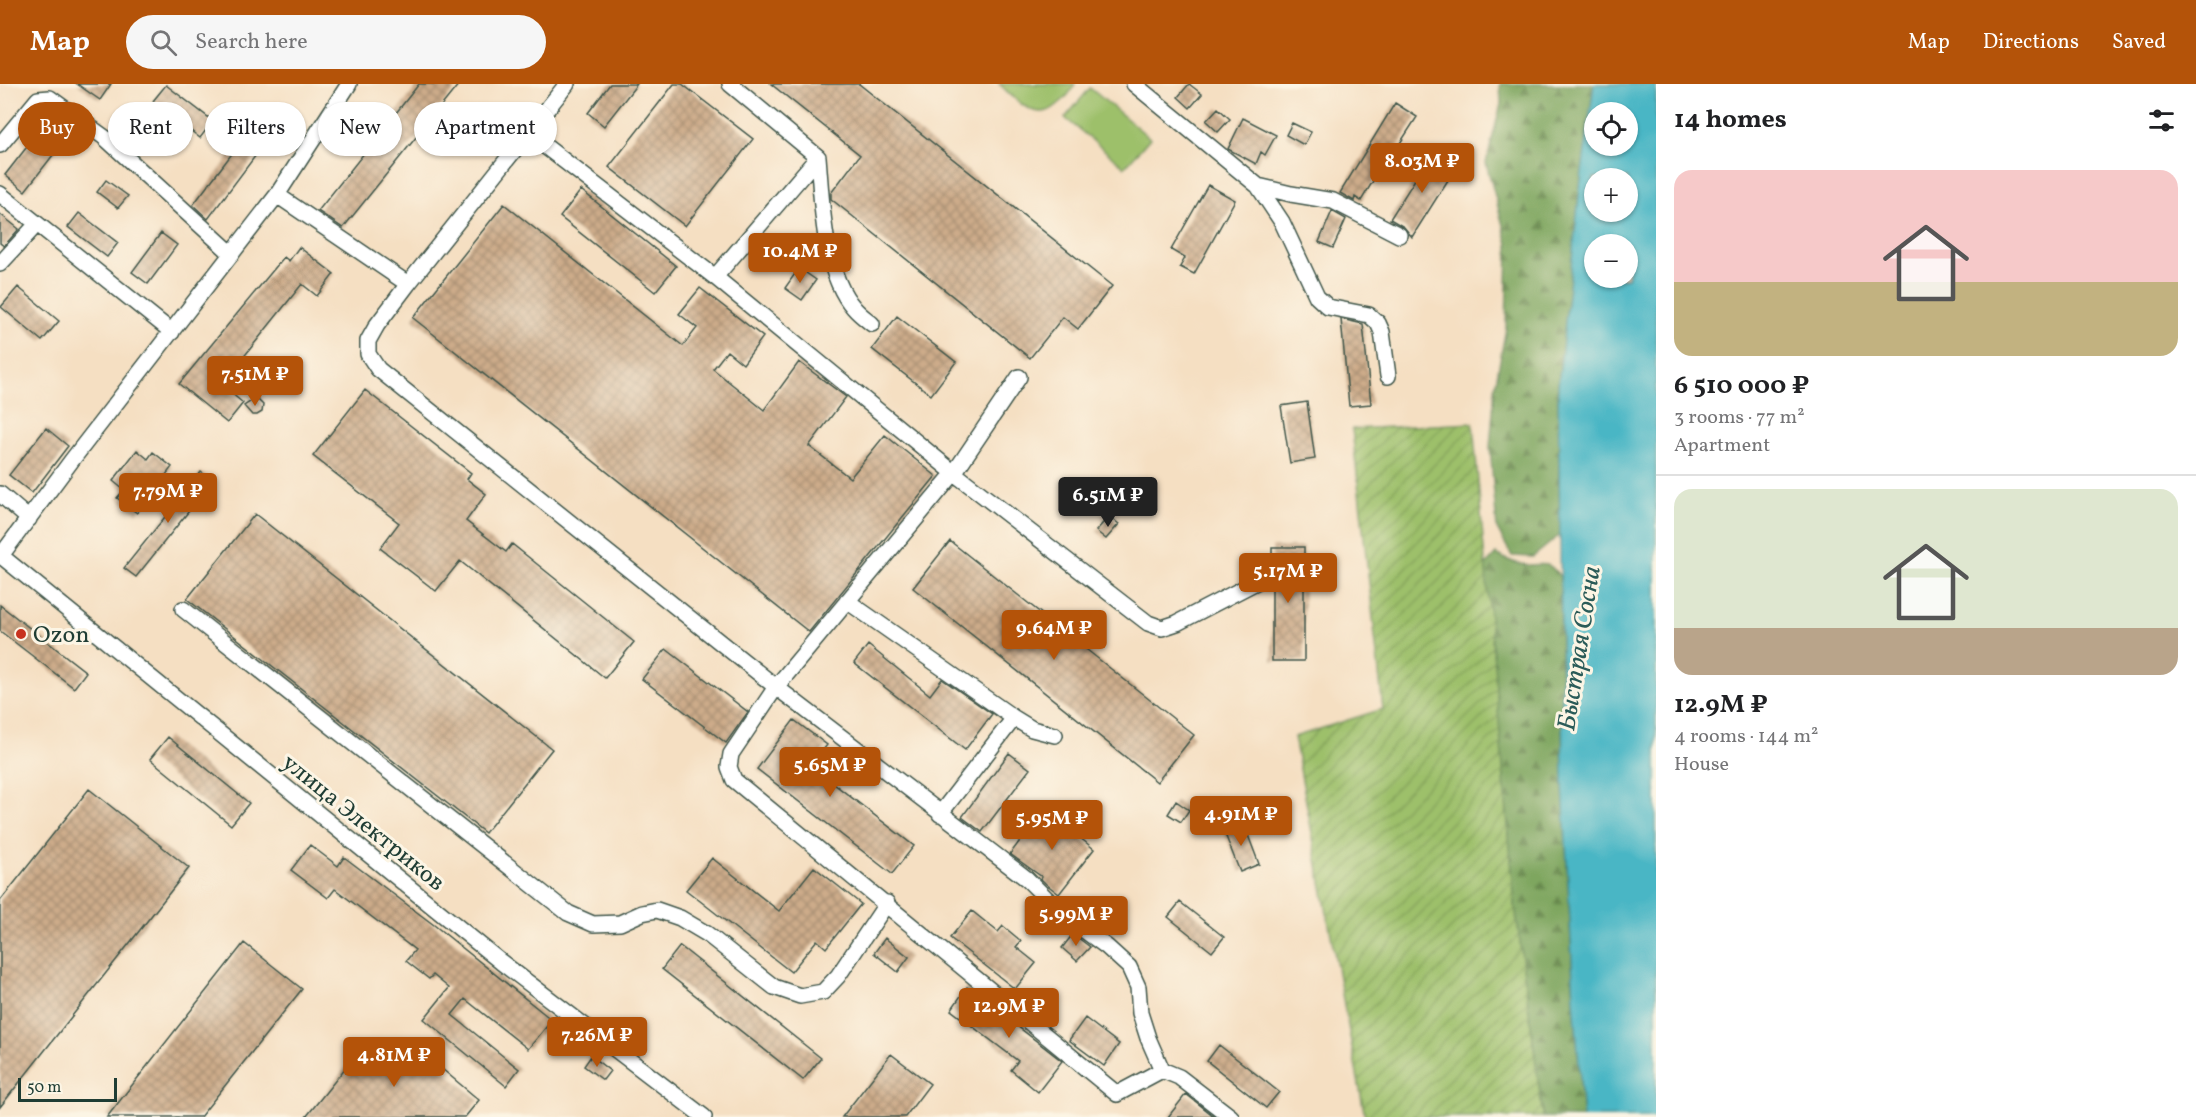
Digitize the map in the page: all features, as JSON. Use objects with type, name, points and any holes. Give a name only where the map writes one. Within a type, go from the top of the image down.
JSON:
[{"type":"street","points":[[0,556],[277,195],[349,84]]},
{"type":"street","points":[[552,102],[567,84]]},
{"type":"street","points":[[730,84],[818,157],[825,235],[837,280],[853,308],[872,324]]},
{"type":"street","points":[[1134,84],[1258,186],[1282,222],[1317,297],[1328,307],[1369,315],[1378,323],[1382,332],[1388,376]]},
{"type":"street","points":[[0,145],[38,99],[50,98],[104,137],[232,254]]},
{"type":"street","points":[[557,154],[715,277],[954,473],[1148,623],[1161,628],[1177,623],[1258,580]]},
{"type":"street","points":[[509,156],[377,325],[368,340],[368,354],[378,369],[776,687],[1027,879],[1062,914],[1107,946],[1129,967],[1138,987],[1140,1013],[1162,1070],[1179,1077],[1231,1117]]},
{"type":"street","points":[[715,277],[818,157]]},
{"type":"street","points":[[1258,186],[1291,195],[1333,201],[1399,235]]},
{"type":"street","points":[[0,194],[172,332]]},
{"type":"street","points":[[277,195],[408,284]]},
{"type":"street","points":[[0,264],[37,224]]},
{"type":"street","points":[[1019,377],[954,473],[776,687],[731,754],[729,767],[734,780],[887,903],[1117,1094],[1162,1070]]},
{"type":"street","points":[[0,494],[30,519]]},
{"type":"street","name":"улица Электриков","points":[[0,556],[686,1112],[704,1117]]},
{"type":"street","points":[[847,601],[1014,718],[1032,729],[1055,735]]},
{"type":"street","points":[[183,609],[568,913],[593,924],[621,923],[642,913],[657,910],[680,918],[707,934],[774,987],[800,996],[823,992],[838,976],[887,903]]},
{"type":"street","points":[[940,814],[1014,718]]},
{"type":"green space","points":[[999,84],[1075,84],[1059,104],[1048,111],[1040,112],[1026,107]]},
{"type":"green space","points":[[1500,84],[1594,84],[1592,102],[1584,102],[1584,156],[1558,386],[1560,535],[1533,557],[1512,556],[1497,529],[1490,447],[1495,387],[1506,328],[1508,244],[1486,163],[1501,104]]},
{"type":"green space","points":[[1090,88],[1150,138],[1125,167],[1065,118]]},
{"type":"green space","points":[[1473,423],[1515,906],[1543,1117],[1365,1117],[1294,737],[1383,709],[1352,429]]},
{"type":"green space","points":[[1496,554],[1520,564],[1549,566],[1560,577],[1563,785],[1574,999],[1583,1117],[1543,1117],[1515,906],[1485,566]]},
{"type":"water","name":"Быстрая Сосна","points":[[1594,84],[1656,84],[1656,1117],[1583,1117],[1574,999],[1563,785],[1558,386],[1584,156],[1638,156],[1638,102],[1592,102]]},
{"type":"building","points":[[77,84],[111,84],[100,100]]},
{"type":"building","points":[[419,84],[459,84],[444,102],[414,102],[414,140],[402,155],[402,105]]},
{"type":"building","points":[[610,84],[637,84],[604,126],[588,113]]},
{"type":"building","points":[[674,84],[682,84],[753,139],[685,226],[609,167]]},
{"type":"building","points":[[771,84],[859,84],[1112,286],[1078,329],[1063,317],[1030,358],[831,199],[831,193],[860,155]]},
{"type":"building","points":[[1189,84],[1202,94],[1190,108],[1178,97]]},
{"type":"building","points":[[166,85],[188,102],[154,102]]},
{"type":"building","points":[[1395,103],[1417,117],[1384,168],[1382,166],[1361,201],[1355,197],[1354,201],[1340,193]]},
{"type":"building","points":[[193,106],[205,115],[205,131],[200,138],[193,132]]},
{"type":"building","points":[[1218,108],[1230,119],[1218,132],[1206,121]]},
{"type":"building","points":[[1243,118],[1276,135],[1265,155],[1261,152],[1256,164],[1228,149]]},
{"type":"building","points":[[1292,123],[1311,132],[1304,145],[1286,135]]},
{"type":"building","points":[[1431,154],[1455,169],[1412,237],[1404,227],[1390,219]]},
{"type":"building","points":[[20,156],[52,156],[25,191],[5,175]]},
{"type":"building","points":[[230,156],[255,156],[208,219],[193,205]]},
{"type":"building","points":[[362,156],[401,156],[343,228],[318,211]]},
{"type":"building","points":[[106,180],[128,196],[118,208],[97,192]]},
{"type":"building","points":[[1208,185],[1235,200],[1194,274],[1180,267],[1185,258],[1171,250]]},
{"type":"building","points":[[581,190],[676,266],[655,292],[560,217]]},
{"type":"building","points":[[504,204],[683,346],[697,328],[679,314],[700,288],[763,337],[743,364],[727,351],[713,369],[764,410],[799,362],[846,397],[809,446],[850,478],[885,435],[936,476],[809,632],[413,318]]},
{"type":"building","points":[[1332,211],[1346,219],[1333,248],[1319,242]]},
{"type":"building","points":[[79,213],[118,243],[107,257],[68,227]]},
{"type":"building","points":[[0,214],[19,229],[4,246],[0,243]]},
{"type":"building","points":[[161,233],[177,245],[148,284],[132,272]]},
{"type":"building","points":[[299,247],[334,274],[317,296],[302,284],[242,359],[246,361],[224,387],[243,403],[227,423],[179,384],[284,257],[289,261]]},
{"type":"building","points":[[799,268],[816,280],[802,300],[785,288]]},
{"type":"building","points":[[18,287],[59,321],[42,341],[1,307]]},
{"type":"building","points":[[897,316],[956,362],[931,395],[872,349]]},
{"type":"building","points":[[1341,319],[1363,324],[1371,404],[1349,406]]},
{"type":"building","points":[[365,390],[471,473],[467,479],[486,494],[466,521],[506,552],[512,544],[634,642],[605,678],[460,561],[436,591],[380,548],[399,523],[313,456]]},
{"type":"building","points":[[253,400],[258,400],[263,405],[262,412],[257,415],[252,415],[244,406]]},
{"type":"building","points":[[1307,402],[1315,459],[1290,463],[1281,406]]},
{"type":"building","points":[[46,428],[68,446],[32,493],[9,475]]},
{"type":"building","points":[[137,450],[148,459],[153,452],[172,467],[137,513],[117,498],[124,490],[113,481]]},
{"type":"building","points":[[201,472],[213,481],[136,577],[124,568]]},
{"type":"building","points":[[255,514],[552,749],[485,833],[187,599]]},
{"type":"building","points":[[1109,516],[1119,524],[1106,539],[1096,531]]},
{"type":"building","points":[[950,541],[1194,735],[1157,782],[913,588]]},
{"type":"building","points":[[1272,547],[1304,547],[1304,661],[1272,661]]},
{"type":"building","points":[[0,605],[86,672],[74,688],[0,631]]},
{"type":"building","points":[[868,645],[930,695],[942,679],[992,714],[965,750],[854,663]]},
{"type":"building","points":[[666,649],[748,712],[726,743],[642,679]]},
{"type":"building","points":[[794,720],[827,745],[811,766],[914,846],[892,874],[757,769]]},
{"type":"building","points":[[168,737],[249,803],[231,825],[150,759]]},
{"type":"building","points":[[1009,753],[1030,769],[982,832],[962,817]]},
{"type":"building","points":[[89,789],[189,868],[0,1107],[0,901]]},
{"type":"building","points":[[1176,801],[1189,810],[1181,822],[1168,814]]},
{"type":"building","points":[[1044,809],[1094,849],[1059,894],[1041,879],[1042,877],[1010,854]]},
{"type":"building","points":[[1243,822],[1259,864],[1240,872],[1223,829]]},
{"type":"building","points":[[310,845],[338,866],[344,857],[434,925],[552,1020],[528,1049],[465,999],[452,1015],[519,1069],[506,1086],[424,1019],[449,988],[433,975],[429,979],[406,961],[415,950],[335,889],[328,898],[291,870]]},
{"type":"building","points":[[712,858],[779,911],[814,867],[861,904],[826,948],[817,940],[791,972],[686,890]]},
{"type":"building","points":[[1180,902],[1224,937],[1212,952],[1168,917]]},
{"type":"building","points":[[972,911],[998,932],[1003,926],[1021,941],[1016,947],[1036,963],[1015,989],[950,938]]},
{"type":"building","points":[[1073,934],[1090,947],[1077,961],[1062,948]]},
{"type":"building","points":[[885,938],[909,957],[898,972],[874,953]]},
{"type":"building","points":[[244,943],[302,989],[200,1117],[107,1117]]},
{"type":"building","points":[[680,946],[821,1058],[803,1080],[662,969]]},
{"type":"building","points":[[967,987],[1062,1061],[1038,1092],[1011,1070],[1018,1061],[951,1010]]},
{"type":"building","points":[[1085,1018],[1119,1044],[1104,1066],[1069,1040]]},
{"type":"building","points":[[404,1037],[479,1100],[465,1117],[306,1117],[366,1042],[387,1057]]},
{"type":"building","points":[[1219,1045],[1279,1092],[1266,1108],[1207,1061]]},
{"type":"building","points":[[891,1054],[930,1084],[905,1117],[842,1117]]},
{"type":"building","points":[[591,1056],[610,1071],[603,1080],[584,1066]]},
{"type":"building","points":[[1186,1094],[1215,1117],[1168,1117]]},
{"type":"place","name":"Ozon","points":[[21,634]]}]
